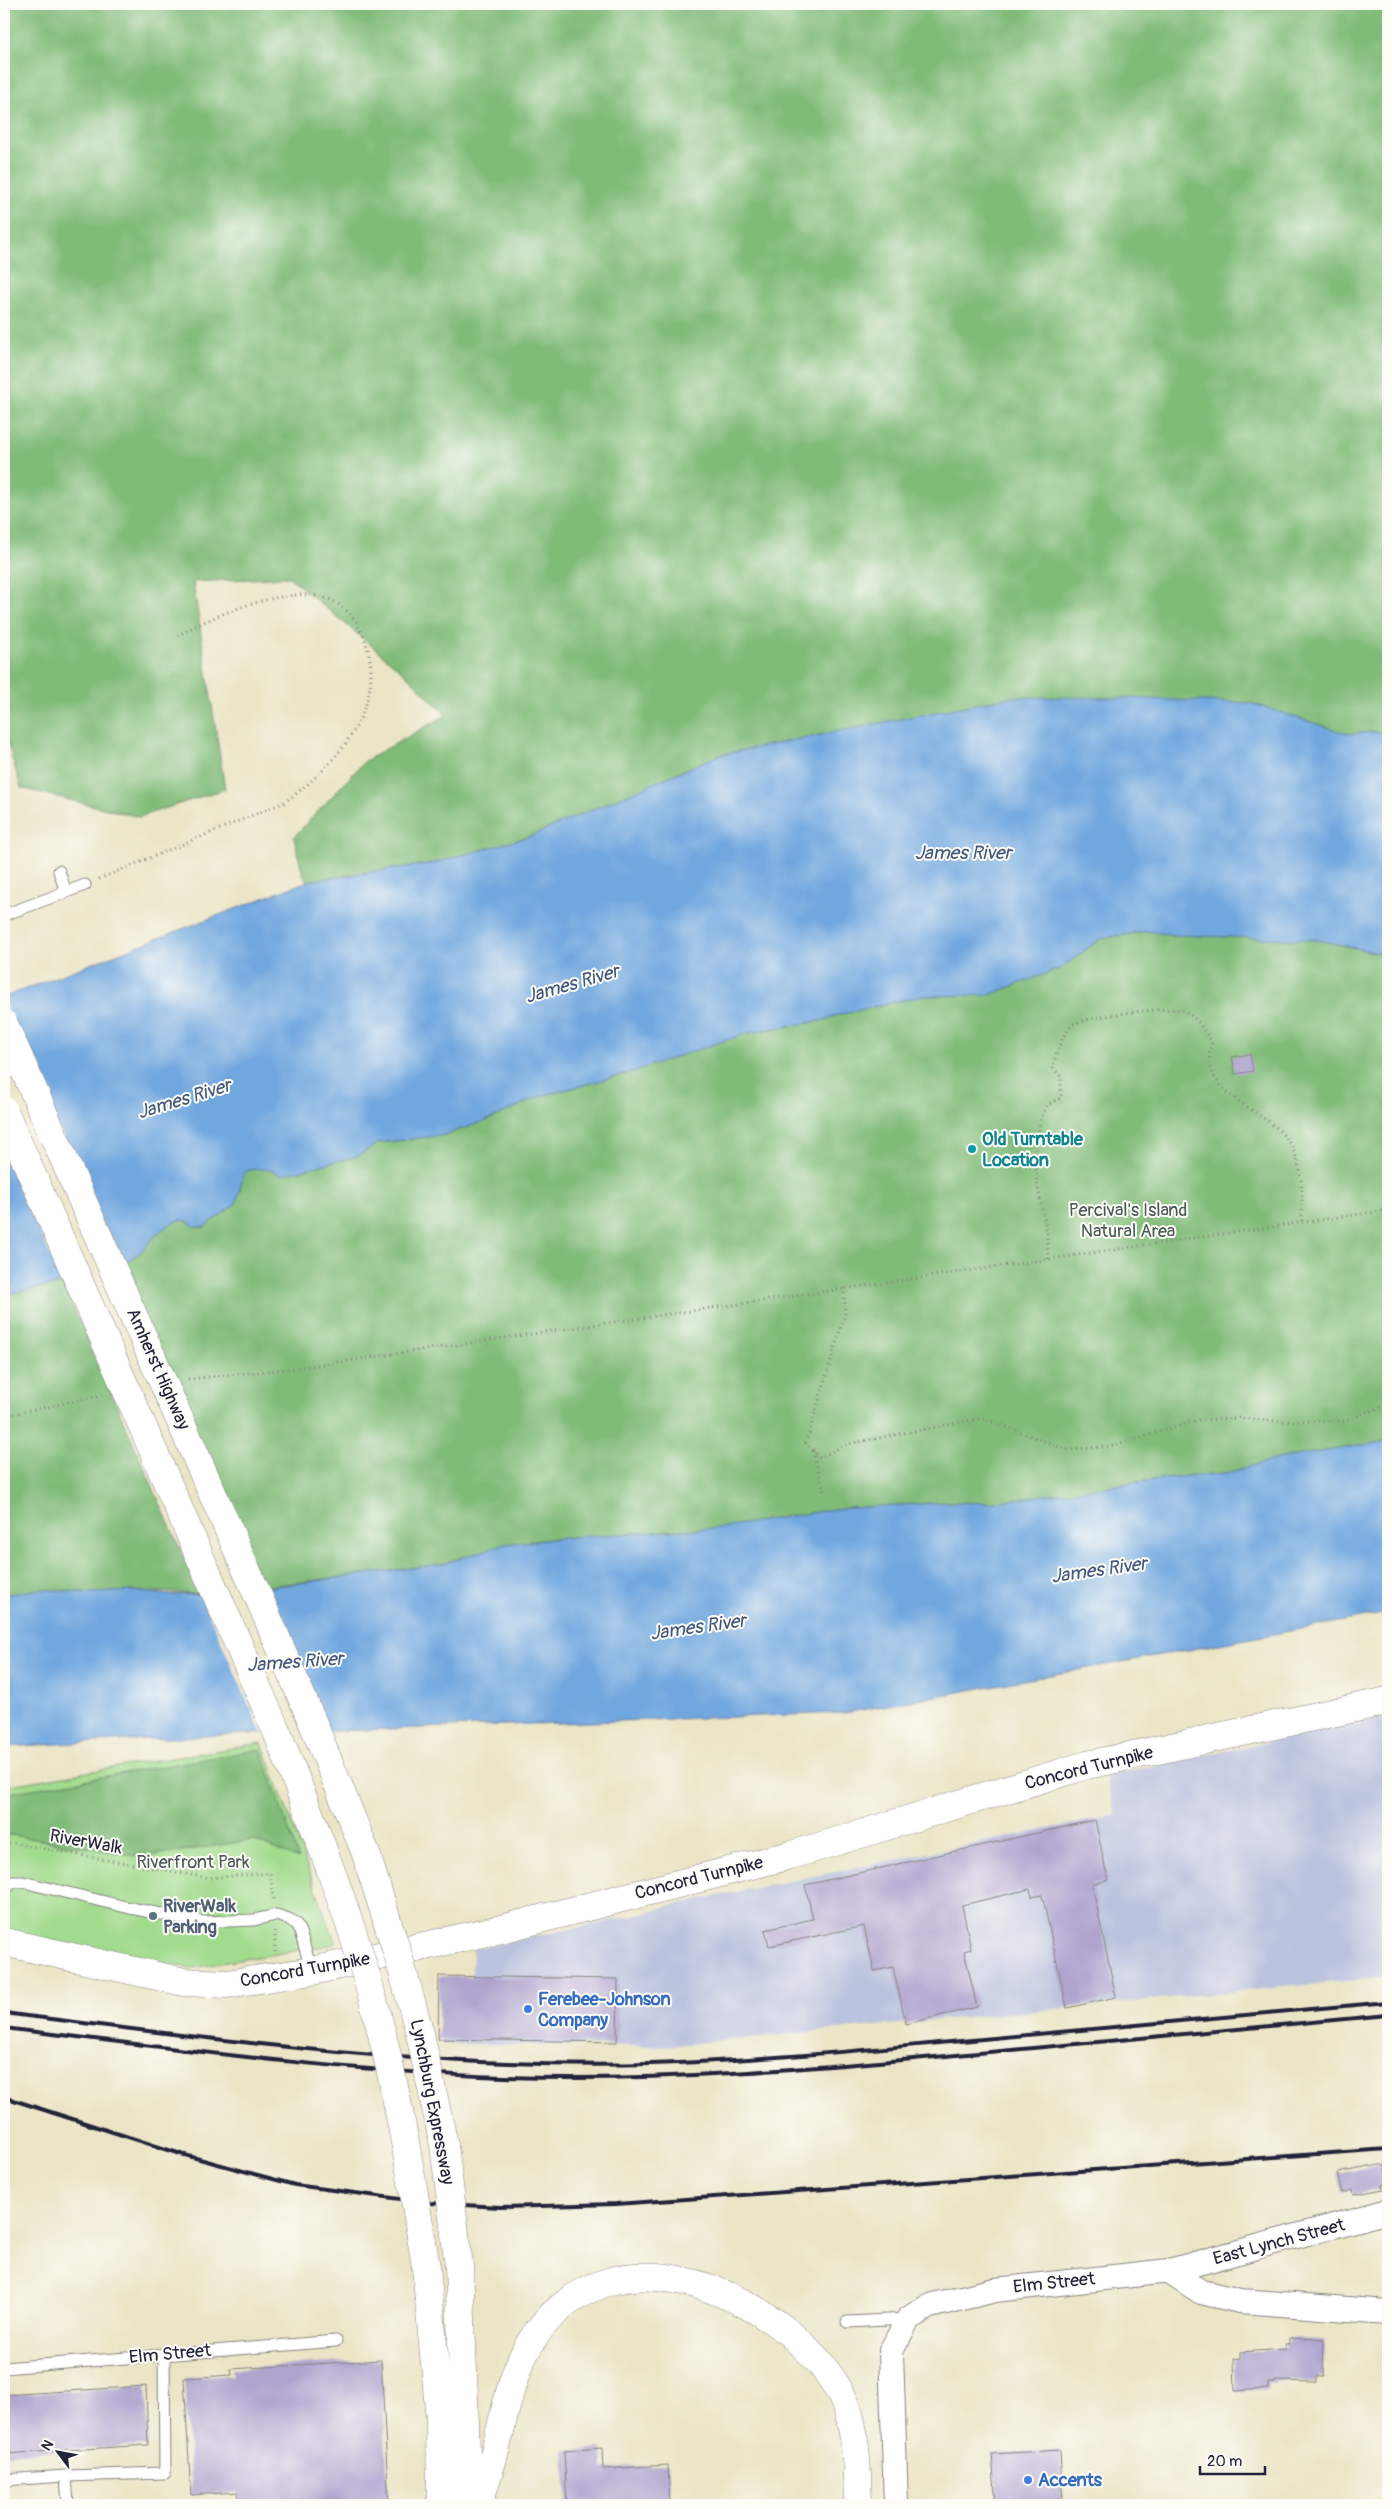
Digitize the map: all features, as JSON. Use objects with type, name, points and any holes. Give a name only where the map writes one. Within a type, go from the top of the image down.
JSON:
[{"type":"main road","name":"Amherst Highway","points":[[4,1024],[310,1716]]},
{"type":"main road","name":"Amherst Highway","points":[[4,1111],[276,1730]]},
{"type":"main road","name":"Concord Turnpike","points":[[4,1942],[184,1982],[227,1984],[312,1971],[502,1929],[795,1854],[1087,1765],[1388,1701]]},
{"type":"main road","name":"Lynchburg Expressway","points":[[310,1716],[365,1851],[417,2024],[444,2145],[458,2266],[468,2505]]},
{"type":"main road","name":"Lynchburg Expressway","points":[[276,1730],[318,1834],[352,1932],[380,2025],[404,2132],[426,2267],[440,2420],[442,2505]]},
{"type":"main road","points":[[478,2505],[495,2451],[509,2388],[520,2361],[542,2326],[569,2300],[588,2289],[609,2281],[634,2277],[662,2278],[695,2284],[727,2295],[755,2309],[799,2341],[829,2376],[846,2407],[852,2429],[858,2505]]},
{"type":"street","name":"East Lynch Street","points":[[1169,2271],[1388,2211]]},
{"type":"street","points":[[1169,2271],[1201,2292],[1240,2301],[1388,2312]]},
{"type":"street","name":"Elm Street","points":[[908,2319],[929,2306],[996,2290],[1169,2271]]},
{"type":"street","points":[[896,2505],[891,2351],[908,2319]]},
{"type":"lane","points":[[59,871],[66,892]]},
{"type":"lane","points":[[4,915],[85,885]]},
{"type":"lane","points":[[4,1892],[12,1882],[23,1882],[130,1908],[203,1922],[254,1920],[276,1916],[289,1919],[296,1924],[312,1971]]},
{"type":"lane","points":[[847,2322],[908,2319]]},
{"type":"lane","name":"Elm Street","points":[[4,2368],[336,2341]]},
{"type":"lane","points":[[4,2480],[165,2473],[164,2354]]},
{"type":"lane","points":[[66,2476],[68,2505]]},
{"type":"path","points":[[85,885],[285,802],[310,784],[333,762],[351,736],[367,703],[371,665],[366,642],[356,620],[344,607],[328,599],[310,595],[272,600],[233,610],[178,635]]},
{"type":"path","points":[[1048,1259],[1047,1233],[1036,1178],[1040,1122],[1046,1105],[1061,1098],[1061,1076],[1053,1068],[1056,1054],[1070,1027],[1078,1020],[1098,1017],[1142,1011],[1182,1010],[1196,1018],[1212,1042],[1208,1054],[1212,1070],[1222,1088],[1235,1100],[1277,1128],[1289,1142],[1300,1174],[1302,1222]]},
{"type":"path","points":[[183,1380],[297,1368],[1388,1210]]},
{"type":"path","points":[[844,1288],[845,1314],[806,1442],[820,1458],[847,1444],[983,1418],[1068,1450],[1111,1446],[1199,1420],[1239,1418],[1275,1421],[1345,1421],[1388,1404]]},
{"type":"path","points":[[4,1416],[109,1394]]},
{"type":"path","points":[[813,1450],[825,1494]]},
{"type":"path","name":"RiverWalk","points":[[4,1845],[13,1843],[208,1878],[270,1873],[276,1916]]},
{"type":"path","points":[[270,1958],[275,1955],[276,1916]]},
{"type":"shaded area","points":[[1388,1717],[1388,1977],[667,2046],[442,2044],[443,1979],[472,1977],[473,1949],[643,1914],[672,1905],[1116,1815],[1106,1776]]},
{"type":"green space","points":[[4,4],[1388,4],[1388,731],[1348,734],[1251,703],[1011,697],[719,755],[531,836],[435,863],[308,881],[303,876],[294,837],[365,761],[446,715],[403,672],[289,577],[193,582],[225,789],[139,817],[21,788],[4,731]]},
{"type":"green space","name":"Percival's Island Natural Area","points":[[1147,931],[1175,935],[1318,940],[1388,955],[1388,1441],[1282,1458],[1226,1473],[1175,1477],[988,1503],[948,1502],[834,1509],[719,1528],[573,1537],[505,1544],[442,1564],[262,1587],[118,1263],[133,1258],[161,1229],[177,1220],[186,1221],[195,1227],[204,1227],[240,1192],[241,1178],[244,1172],[249,1170],[358,1156],[378,1143],[444,1135],[488,1120],[538,1097],[625,1074],[748,1033],[825,1020],[834,1016],[921,996],[989,995],[1061,968],[1100,939]]},
{"type":"green space","points":[[63,1284],[200,1594],[132,1591],[93,1593],[41,1589],[4,1595],[4,1294]]},
{"type":"green space","name":"Riverfront Park","points":[[262,1743],[336,1944],[191,1968],[4,1932],[4,1786]]},
{"type":"green space","points":[[261,1749],[299,1859],[253,1840],[142,1857],[11,1835],[4,1837],[4,1794]]},
{"type":"water","name":"James River","points":[[1011,697],[1123,698],[1251,703],[1348,734],[1388,731],[1388,955],[1318,940],[1175,935],[1147,931],[1100,939],[1061,968],[989,995],[921,996],[834,1016],[825,1020],[748,1033],[625,1074],[538,1097],[488,1120],[444,1135],[378,1143],[358,1156],[281,1175],[268,1170],[249,1170],[244,1172],[236,1204],[204,1227],[195,1227],[185,1220],[176,1221],[160,1231],[137,1255],[117,1265],[69,1281],[4,1294],[4,997],[308,881],[435,863],[531,836],[719,755]]},
{"type":"water","name":"James River","points":[[1388,1441],[1388,1613],[845,1713],[222,1735],[4,1747],[4,1595],[41,1589],[93,1593],[132,1591],[170,1595],[218,1594],[442,1564],[505,1544],[573,1537],[719,1528],[834,1509],[948,1502],[988,1503],[1175,1477],[1226,1473],[1282,1458]]},
{"type":"pier","points":[[4,1003],[119,1265],[64,1286],[4,1151]]},
{"type":"pier","points":[[261,1585],[326,1734],[263,1736],[199,1592],[217,1592]]},
{"type":"building","points":[[1250,1054],[1253,1071],[1235,1074],[1232,1057]]},
{"type":"building","points":[[1095,1820],[1108,1880],[1092,1884],[1116,1997],[1067,2008],[1042,1895],[1032,1897],[1030,1889],[962,1905],[971,1949],[964,1951],[977,2007],[906,2024],[893,1967],[874,1971],[864,1926],[769,1946],[765,1930],[813,1919],[805,1885]]},
{"type":"building","name":"Ferebee-Johnson Company","points":[[439,1976],[618,1979],[617,2042],[438,2039]]},
{"type":"building","points":[[1385,2165],[1388,2181],[1382,2184],[1383,2189],[1353,2195],[1352,2190],[1342,2193],[1337,2173]]},
{"type":"building","points":[[1289,2338],[1324,2339],[1323,2376],[1316,2376],[1316,2382],[1275,2381],[1275,2383],[1268,2383],[1268,2389],[1235,2391],[1234,2359],[1240,2358],[1240,2352],[1285,2349],[1285,2344],[1289,2344]]},
{"type":"building","points":[[381,2360],[389,2505],[238,2505],[238,2492],[191,2495],[184,2378],[232,2375],[231,2369]]},
{"type":"building","points":[[146,2386],[148,2445],[4,2454],[4,2395]]},
{"type":"building","points":[[602,2448],[603,2469],[668,2465],[670,2505],[567,2505],[564,2451]]},
{"type":"building","name":"Accents","points":[[1060,2450],[1063,2505],[996,2505],[992,2454]]},
{"type":"railway","points":[[4,2013],[326,2051],[407,2058],[570,2065],[726,2061],[1388,2002]]},
{"type":"railway","points":[[4,2028],[253,2058],[378,2070],[504,2077],[563,2078],[682,2076],[859,2064],[1388,2015]]},
{"type":"railway","points":[[4,2097],[181,2154],[295,2185],[430,2203],[500,2207],[616,2204],[1388,2149]]},
{"type":"place","name":"Old Turntable Location","points":[[972,1149]]},
{"type":"place","name":"RiverWalk Parking","points":[[153,1916]]},
{"type":"place","name":"Ferebee-Johnson Company","points":[[528,2009]]},
{"type":"place","name":"Accents","points":[[1028,2480]]}]
